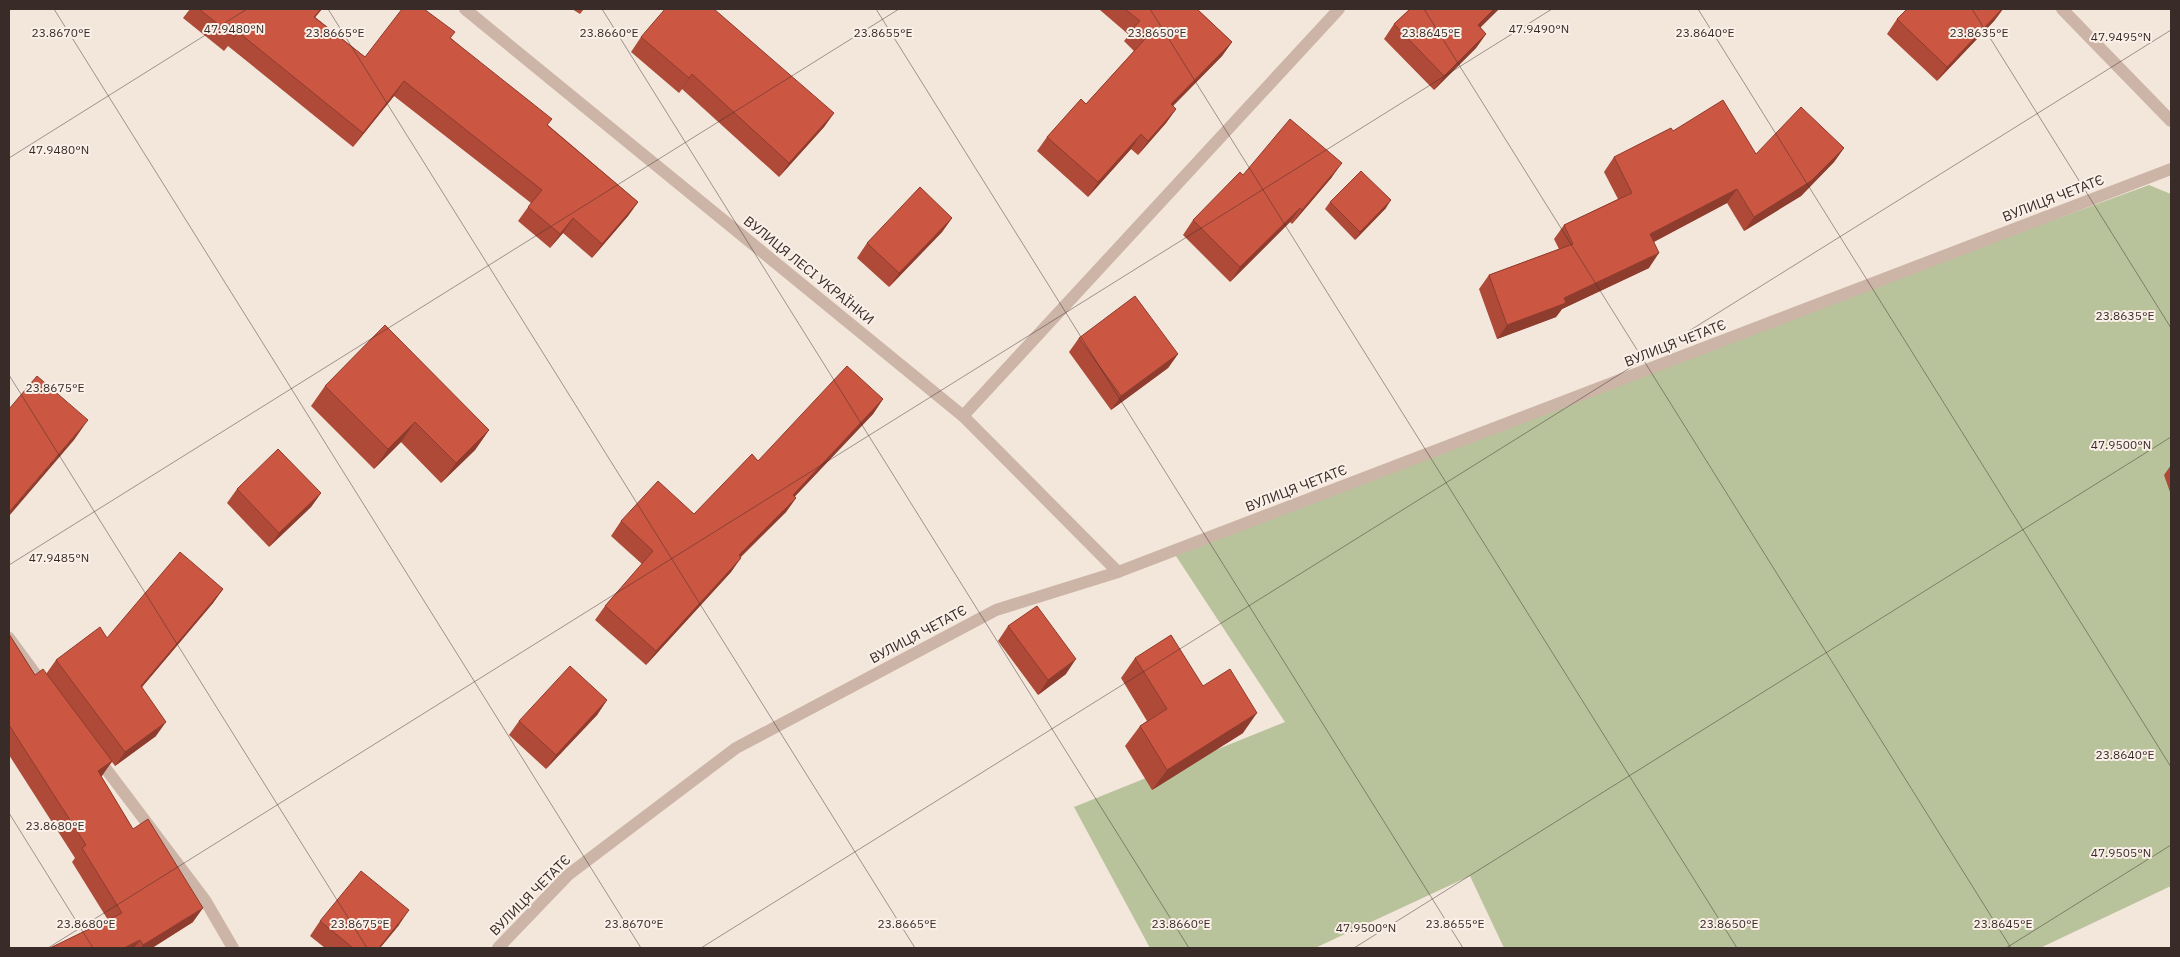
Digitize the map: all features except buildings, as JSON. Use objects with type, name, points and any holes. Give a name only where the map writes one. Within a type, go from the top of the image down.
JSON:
[{"type":"street","name":"ВУЛИЦЯ ЛЕСІ УКРАЇНКИ","points":[[465,9],[963,416],[1118,572]]},
{"type":"street","points":[[963,416],[1338,9]]},
{"type":"street","points":[[2062,9],[2171,121]]},
{"type":"street","name":"ВУЛИЦЯ ЧЕТАТЄ","points":[[498,948],[568,875],[736,748],[996,610],[1118,572],[2171,169]]},
{"type":"street","points":[[9,638],[50,694]]},
{"type":"street","points":[[92,749],[205,900],[233,948]]},
{"type":"green space","points":[[2149,185],[2171,194],[2171,886],[2040,948],[1504,948],[1470,876],[1315,948],[1150,948],[1074,807],[1285,722],[1172,550],[1924,267]]}]
